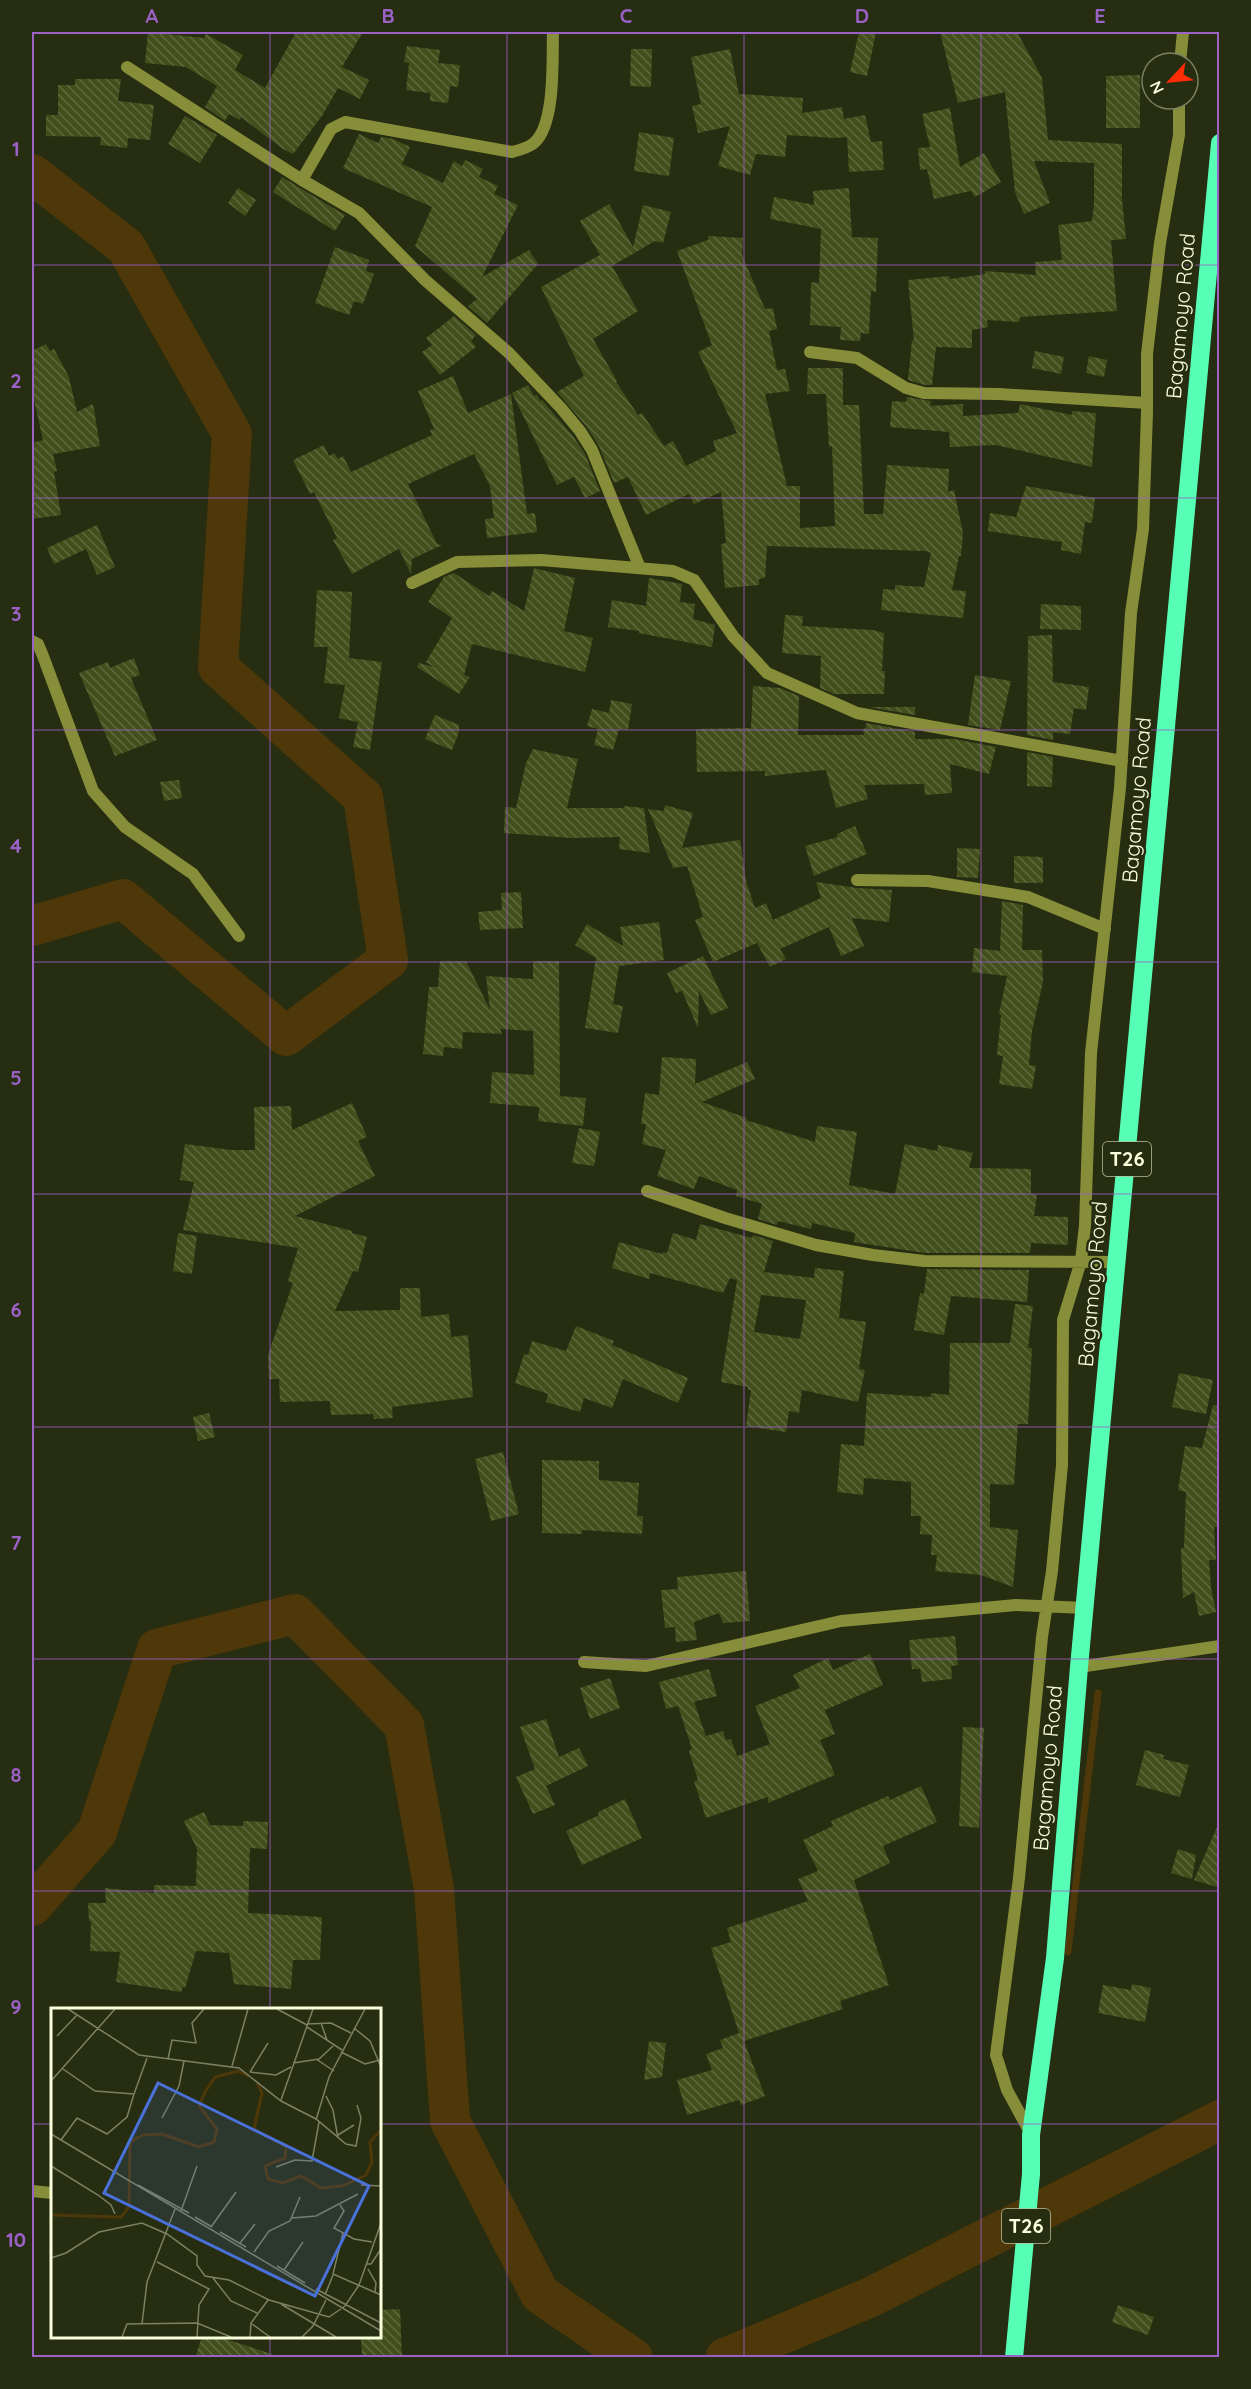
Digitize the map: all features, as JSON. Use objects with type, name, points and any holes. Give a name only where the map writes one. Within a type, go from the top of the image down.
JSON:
[{"type":"highway","name":"Bagamoyo Road","points":[[1014,2358],[1030,2174],[1031,2135],[1055,1958],[1079,1667],[1220,143]]},
{"type":"street","points":[[302,180],[331,129],[345,122],[512,152],[524,149],[542,133],[546,122],[552,73],[553,32]]},
{"type":"street","points":[[1181,51],[1183,32]]},
{"type":"street","points":[[127,67],[302,180],[359,213],[425,280],[509,353],[561,408],[592,450],[640,568]]},
{"type":"street","points":[[1031,2135],[1007,2090],[996,2055],[1019,1878],[1062,1465],[1063,1320],[1081,1261],[1091,1053],[1122,761],[1131,613],[1143,529],[1147,354],[1160,243],[1179,135],[1179,111]]},
{"type":"street","points":[[810,352],[857,358],[906,388],[924,393],[999,394],[1147,403]]},
{"type":"street","points":[[412,583],[457,562],[541,560],[673,571],[694,580],[733,636],[767,673],[857,713],[1122,761]]},
{"type":"street","points":[[32,641],[38,644],[43,656],[93,791],[125,827],[193,874],[238,936]]},
{"type":"street","points":[[857,880],[928,881],[1028,897],[1105,929]]},
{"type":"street","points":[[647,1191],[816,1245],[873,1255],[924,1261],[1117,1262]]},
{"type":"street","points":[[584,1662],[646,1666],[841,1621],[1016,1605],[1085,1608]]},
{"type":"street","points":[[1079,1667],[1220,1646]]},
{"type":"street","points":[[32,2191],[51,2193]]},
{"type":"building","points":[[148,32],[204,38],[206,34],[243,55],[235,70],[265,88],[296,32],[363,32],[342,67],[369,80],[360,99],[338,88],[322,116],[293,154],[241,117],[240,120],[229,114],[225,121],[205,107],[217,86],[186,67],[145,63]]},
{"type":"building","points":[[859,32],[876,32],[867,76],[850,72]]},
{"type":"building","points":[[940,32],[1017,32],[1042,78],[1048,140],[1122,144],[1122,199],[1126,239],[1111,240],[1117,311],[1020,317],[1019,322],[987,320],[988,327],[972,330],[972,348],[936,347],[932,385],[925,385],[908,380],[912,340],[914,341],[908,280],[949,276],[950,279],[985,274],[985,271],[1036,275],[1035,262],[1062,260],[1058,225],[1092,221],[1094,205],[1094,163],[1034,161],[1050,203],[1024,214],[1015,192],[1005,92],[958,103]]},
{"type":"building","points":[[407,46],[440,50],[438,63],[460,65],[458,87],[450,86],[448,103],[430,101],[430,93],[406,90],[409,63],[404,62]]},
{"type":"building","points":[[631,49],[652,49],[651,87],[630,86]]},
{"type":"building","points":[[730,49],[739,94],[803,98],[802,113],[842,107],[844,119],[865,115],[871,142],[882,141],[884,170],[849,172],[847,137],[787,135],[785,157],[756,154],[750,175],[718,166],[730,126],[698,133],[692,106],[701,104],[691,57]]},
{"type":"building","points":[[1140,75],[1140,128],[1106,128],[1106,76]]},
{"type":"building","points":[[75,79],[121,79],[118,101],[154,105],[150,140],[128,138],[127,148],[100,145],[101,137],[46,136],[46,115],[58,115],[58,85],[75,85]]},
{"type":"building","points":[[950,108],[960,167],[984,153],[1001,182],[975,197],[971,191],[934,199],[927,169],[920,170],[918,148],[930,147],[922,114]]},
{"type":"building","points":[[185,116],[217,135],[200,163],[168,144]]},
{"type":"building","points":[[639,132],[674,138],[669,176],[634,171]]},
{"type":"building","points":[[359,134],[378,143],[381,137],[393,139],[410,147],[402,164],[443,183],[454,161],[462,166],[465,160],[483,169],[479,177],[498,186],[494,194],[518,205],[482,277],[529,250],[538,264],[487,323],[468,306],[477,299],[415,246],[432,207],[343,168]]},
{"type":"building","points":[[282,177],[345,215],[335,231],[273,192]]},
{"type":"building","points":[[238,188],[256,200],[245,216],[228,203]]},
{"type":"building","points":[[849,188],[852,237],[878,238],[876,292],[871,291],[869,334],[861,333],[860,341],[840,340],[841,327],[810,325],[811,282],[819,283],[821,229],[770,219],[774,197],[814,205],[813,191]]},
{"type":"building","points":[[609,204],[633,247],[643,205],[671,212],[663,243],[655,241],[612,266],[638,311],[593,339],[616,382],[638,415],[642,413],[664,446],[673,441],[686,466],[716,451],[713,441],[737,433],[698,352],[712,345],[677,251],[708,240],[708,236],[743,238],[742,255],[765,309],[773,308],[777,329],[769,331],[777,370],[785,369],[790,391],[765,394],[787,486],[800,486],[800,528],[835,526],[832,446],[829,447],[826,394],[807,394],[808,368],[843,368],[843,405],[859,405],[864,514],[883,514],[887,465],[949,469],[948,492],[954,490],[963,533],[961,556],[959,556],[952,590],[966,591],[963,618],[881,610],[883,589],[895,590],[895,585],[924,587],[931,553],[925,551],[767,546],[765,578],[759,579],[759,585],[725,588],[721,544],[726,543],[721,492],[694,504],[689,494],[646,515],[628,477],[614,483],[599,446],[586,426],[557,392],[584,376],[541,287],[600,255],[580,221]]},
{"type":"building","points":[[335,247],[369,260],[366,271],[374,274],[363,304],[354,301],[349,315],[315,303]]},
{"type":"building","points":[[454,316],[476,335],[471,341],[476,347],[440,375],[422,352],[432,345],[426,338]]},
{"type":"building","points":[[46,344],[50,351],[54,349],[69,377],[77,412],[93,404],[100,446],[53,454],[61,515],[32,519],[32,443],[43,440],[32,391],[32,351]]},
{"type":"building","points":[[1035,351],[1064,357],[1061,374],[1032,368]]},
{"type":"building","points":[[1089,356],[1107,360],[1104,377],[1086,373]]},
{"type":"building","points":[[453,376],[468,413],[511,394],[527,514],[535,513],[537,532],[487,538],[485,519],[494,518],[490,486],[474,454],[408,484],[437,544],[442,545],[412,559],[411,574],[399,549],[352,574],[333,540],[337,538],[314,492],[310,494],[293,460],[324,445],[329,456],[334,453],[338,459],[343,456],[351,472],[432,435],[430,430],[434,429],[418,391]]},
{"type":"building","points":[[528,385],[534,396],[537,395],[540,401],[542,400],[573,436],[585,454],[600,491],[585,498],[574,477],[557,485],[512,393]]},
{"type":"building","points":[[907,397],[931,401],[930,406],[963,404],[963,416],[1018,413],[1020,404],[1072,415],[1072,411],[1096,413],[1092,467],[996,445],[950,447],[949,432],[890,427],[892,401],[906,402]]},
{"type":"building","points":[[1026,486],[1095,498],[1092,523],[1085,522],[1081,554],[1061,550],[1062,542],[988,531],[990,513],[1016,517]]},
{"type":"building","points":[[97,525],[115,567],[97,575],[86,549],[54,564],[47,548]]},
{"type":"building","points":[[534,568],[575,578],[564,631],[593,638],[585,672],[472,644],[464,675],[470,677],[459,694],[417,667],[419,663],[434,667],[426,662],[452,618],[428,602],[444,577],[454,573],[489,596],[492,591],[524,611]]},
{"type":"building","points":[[649,578],[682,584],[680,602],[695,604],[693,619],[715,625],[712,647],[639,633],[639,631],[608,627],[612,600],[646,606]]},
{"type":"building","points":[[317,590],[352,592],[349,658],[382,662],[370,750],[353,747],[358,722],[339,718],[345,685],[324,683],[328,647],[314,647]]},
{"type":"building","points":[[1041,604],[1081,606],[1081,630],[1040,629]]},
{"type":"building","points":[[785,615],[803,616],[802,626],[873,630],[884,633],[882,671],[885,671],[884,694],[834,694],[820,688],[821,656],[782,653]]},
{"type":"building","points":[[1052,635],[1053,682],[1089,687],[1086,710],[1074,708],[1070,734],[1053,732],[1053,740],[1027,735],[1028,636]]},
{"type":"building","points":[[134,658],[140,675],[131,678],[157,740],[115,756],[79,673],[108,662],[110,668]]},
{"type":"building","points":[[975,675],[1011,681],[1000,730],[968,725]]},
{"type":"building","points":[[753,686],[780,688],[799,696],[798,735],[864,735],[863,729],[866,728],[866,723],[915,732],[915,739],[954,739],[996,747],[989,774],[950,764],[952,793],[925,795],[924,784],[864,785],[868,799],[836,808],[826,770],[765,776],[765,771],[697,772],[696,729],[751,728]]},
{"type":"building","points":[[611,700],[632,704],[628,730],[619,729],[613,750],[594,745],[598,729],[587,726],[592,709],[609,713]]},
{"type":"building","points":[[869,707],[915,707],[915,715]]},
{"type":"building","points":[[435,715],[459,725],[459,732],[452,750],[425,739]]},
{"type":"building","points":[[533,749],[578,759],[567,808],[624,808],[624,806],[644,808],[650,853],[619,849],[620,837],[571,838],[504,833],[505,807],[516,808],[526,763]]},
{"type":"building","points":[[1027,752],[1053,757],[1052,787],[1027,786]]},
{"type":"building","points":[[179,780],[182,798],[164,801],[160,782]]},
{"type":"building","points":[[665,805],[693,813],[682,848],[740,840],[746,881],[755,908],[766,903],[773,920],[821,898],[816,882],[892,890],[889,922],[852,918],[864,946],[841,956],[829,927],[780,949],[786,959],[770,967],[757,943],[713,962],[695,920],[703,917],[687,866],[673,868],[648,809],[664,811]]},
{"type":"building","points":[[855,826],[867,854],[814,876],[805,846],[838,837],[837,834]]},
{"type":"building","points":[[957,848],[980,849],[978,878],[957,877]]},
{"type":"building","points":[[1014,856],[1043,857],[1043,883],[1014,883]]},
{"type":"building","points":[[521,892],[523,928],[480,930],[478,912],[502,910],[501,893]]},
{"type":"building","points":[[1002,901],[1023,905],[1022,950],[1042,950],[1043,982],[1032,1031],[1029,1065],[1036,1066],[1032,1089],[999,1084],[1003,1056],[997,1055],[1001,1015],[999,1014],[1007,976],[972,972],[974,948],[1000,951]]},
{"type":"building","points":[[659,922],[664,960],[619,966],[613,1004],[623,1006],[618,1033],[585,1028],[596,958],[575,945],[587,924],[623,946],[620,927]]},
{"type":"building","points":[[703,956],[728,1008],[711,1015],[699,991],[698,1028],[682,991],[676,993],[667,973]]},
{"type":"building","points":[[440,961],[466,961],[490,1010],[486,976],[533,979],[533,961],[559,961],[560,1096],[586,1098],[583,1126],[538,1121],[539,1107],[490,1103],[492,1072],[534,1075],[533,1031],[500,1029],[502,1034],[463,1032],[462,1049],[444,1047],[443,1056],[423,1054],[429,987],[438,987]]},
{"type":"building","points":[[662,1057],[696,1059],[695,1084],[747,1062],[755,1079],[702,1102],[747,1118],[746,1120],[815,1142],[817,1126],[857,1132],[849,1185],[895,1194],[905,1144],[937,1151],[938,1145],[973,1153],[969,1168],[1031,1169],[1031,1194],[1037,1195],[1034,1216],[1068,1217],[1068,1245],[1031,1243],[1030,1253],[925,1253],[854,1242],[855,1233],[812,1223],[811,1229],[778,1221],[777,1225],[758,1219],[762,1204],[736,1196],[737,1190],[699,1176],[694,1189],[657,1176],[666,1150],[642,1144],[646,1124],[641,1124],[645,1093],[659,1095]]},
{"type":"building","points":[[352,1103],[367,1137],[358,1141],[375,1176],[295,1216],[367,1237],[358,1272],[353,1271],[335,1311],[400,1310],[400,1288],[420,1288],[421,1317],[449,1314],[451,1337],[468,1335],[473,1397],[392,1407],[393,1418],[374,1419],[373,1414],[331,1415],[330,1401],[280,1402],[279,1379],[269,1379],[268,1355],[293,1283],[288,1281],[298,1248],[183,1230],[194,1182],[180,1180],[185,1144],[232,1150],[255,1150],[254,1107],[291,1106],[292,1130]]},
{"type":"building","points":[[579,1128],[600,1132],[594,1166],[572,1163]]},
{"type":"building","points":[[700,1224],[752,1238],[753,1235],[773,1241],[764,1272],[814,1278],[815,1268],[844,1271],[839,1318],[866,1322],[859,1369],[865,1370],[858,1402],[802,1390],[799,1413],[789,1411],[786,1432],[746,1426],[751,1390],[748,1390],[748,1387],[721,1382],[737,1280],[730,1278],[723,1293],[650,1273],[649,1279],[612,1268],[619,1242],[662,1254],[667,1253],[673,1233],[696,1240]],"holes":[[[761,1295],[806,1300],[800,1339],[754,1332]]]},
{"type":"building","points":[[178,1233],[197,1236],[192,1274],[173,1271]]},
{"type":"building","points":[[927,1269],[1029,1270],[1027,1302],[951,1296],[944,1335],[914,1330],[920,1293],[924,1294]]},
{"type":"building","points":[[1015,1304],[1033,1306],[1028,1348],[1032,1348],[1028,1424],[1018,1424],[1014,1485],[990,1484],[990,1527],[1018,1530],[1013,1587],[981,1575],[935,1571],[937,1555],[931,1555],[932,1535],[920,1534],[921,1516],[911,1516],[911,1482],[864,1478],[863,1495],[837,1492],[841,1444],[864,1446],[867,1393],[931,1397],[931,1393],[949,1395],[950,1343],[1010,1343]]},
{"type":"building","points":[[576,1326],[614,1341],[612,1345],[688,1378],[678,1403],[623,1379],[612,1408],[584,1398],[580,1412],[546,1402],[548,1394],[515,1383],[524,1354],[528,1355],[532,1341],[566,1351]]},
{"type":"building","points":[[1179,1373],[1213,1380],[1206,1414],[1172,1407]]},
{"type":"building","points":[[1213,1405],[1220,1406],[1220,1527],[1214,1527],[1216,1560],[1209,1560],[1216,1612],[1199,1616],[1194,1592],[1183,1598],[1181,1548],[1184,1548],[1186,1492],[1178,1490],[1185,1446],[1202,1448]]},
{"type":"building","points":[[209,1413],[215,1437],[198,1441],[193,1417]]},
{"type":"building","points":[[503,1452],[519,1514],[491,1521],[475,1459]]},
{"type":"building","points":[[542,1460],[599,1461],[599,1480],[639,1483],[637,1516],[643,1516],[642,1534],[582,1530],[582,1534],[542,1533]]},
{"type":"building","points":[[746,1571],[750,1621],[723,1623],[719,1613],[694,1622],[697,1640],[676,1642],[675,1627],[665,1628],[661,1590],[678,1589],[677,1577]]},
{"type":"building","points":[[955,1636],[958,1665],[951,1666],[952,1679],[922,1682],[920,1669],[912,1669],[909,1640]]},
{"type":"building","points":[[870,1654],[883,1685],[825,1710],[835,1734],[820,1740],[835,1775],[768,1803],[768,1797],[706,1818],[694,1781],[698,1780],[689,1751],[692,1749],[678,1706],[666,1709],[659,1682],[709,1669],[717,1696],[694,1702],[706,1736],[723,1731],[726,1740],[731,1739],[737,1756],[770,1744],[755,1706],[800,1688],[793,1675],[828,1658],[833,1670]]},
{"type":"building","points":[[610,1678],[620,1708],[590,1719],[580,1688]]},
{"type":"building","points":[[546,1719],[559,1757],[579,1748],[588,1766],[546,1786],[555,1805],[533,1814],[516,1777],[535,1769],[520,1727]]},
{"type":"building","points":[[963,1727],[984,1728],[979,1828],[959,1826]]},
{"type":"building","points":[[1145,1750],[1164,1755],[1163,1759],[1189,1765],[1180,1797],[1136,1785]]},
{"type":"building","points":[[921,1786],[937,1822],[883,1846],[890,1863],[854,1880],[889,1985],[840,2001],[843,2009],[744,2041],[765,2096],[741,2105],[739,2100],[687,2115],[677,2080],[712,2070],[706,2054],[723,2048],[720,2040],[739,2033],[711,1948],[731,1942],[727,1928],[808,1901],[798,1879],[818,1871],[803,1840],[833,1826],[831,1821],[888,1796],[890,1800]]},
{"type":"building","points":[[625,1799],[642,1838],[582,1865],[566,1831]]},
{"type":"building","points":[[204,1812],[210,1825],[243,1826],[243,1821],[268,1822],[267,1849],[250,1848],[248,1913],[322,1917],[320,1960],[293,1960],[291,1989],[234,1984],[229,1953],[196,1951],[185,1988],[183,1987],[181,1992],[116,1982],[120,1952],[90,1951],[91,1921],[89,1921],[88,1903],[106,1903],[105,1888],[154,1893],[154,1885],[196,1886],[197,1849],[184,1821]]},
{"type":"building","points":[[1220,1820],[1220,1888],[1194,1880]]},
{"type":"building","points":[[1178,1849],[1196,1855],[1192,1879],[1171,1873]]},
{"type":"building","points":[[1132,1984],[1151,1988],[1145,2022],[1098,2013],[1103,1985],[1131,1990]]},
{"type":"building","points":[[649,2041],[666,2043],[662,2077],[644,2080]]},
{"type":"building","points":[[1118,2305],[1154,2317],[1148,2335],[1112,2322]]},
{"type":"building","points":[[400,2309],[402,2356],[362,2357],[361,2338],[381,2338],[381,2310]]},
{"type":"building","points":[[202,2338],[222,2338],[272,2354],[271,2358],[195,2358]]},
{"type":"waterway","points":[[32,174],[126,247],[232,434],[218,667],[363,797],[388,960],[286,1036],[123,899],[32,926]]},
{"type":"waterway","points":[[32,1906],[97,1832],[157,1649],[295,1614],[404,1725],[434,1889],[450,2121],[540,2294],[633,2358]]},
{"type":"waterway","points":[[1068,1952],[1098,1693]]},
{"type":"waterway","points":[[725,2358],[871,2297],[1220,2120]]}]
